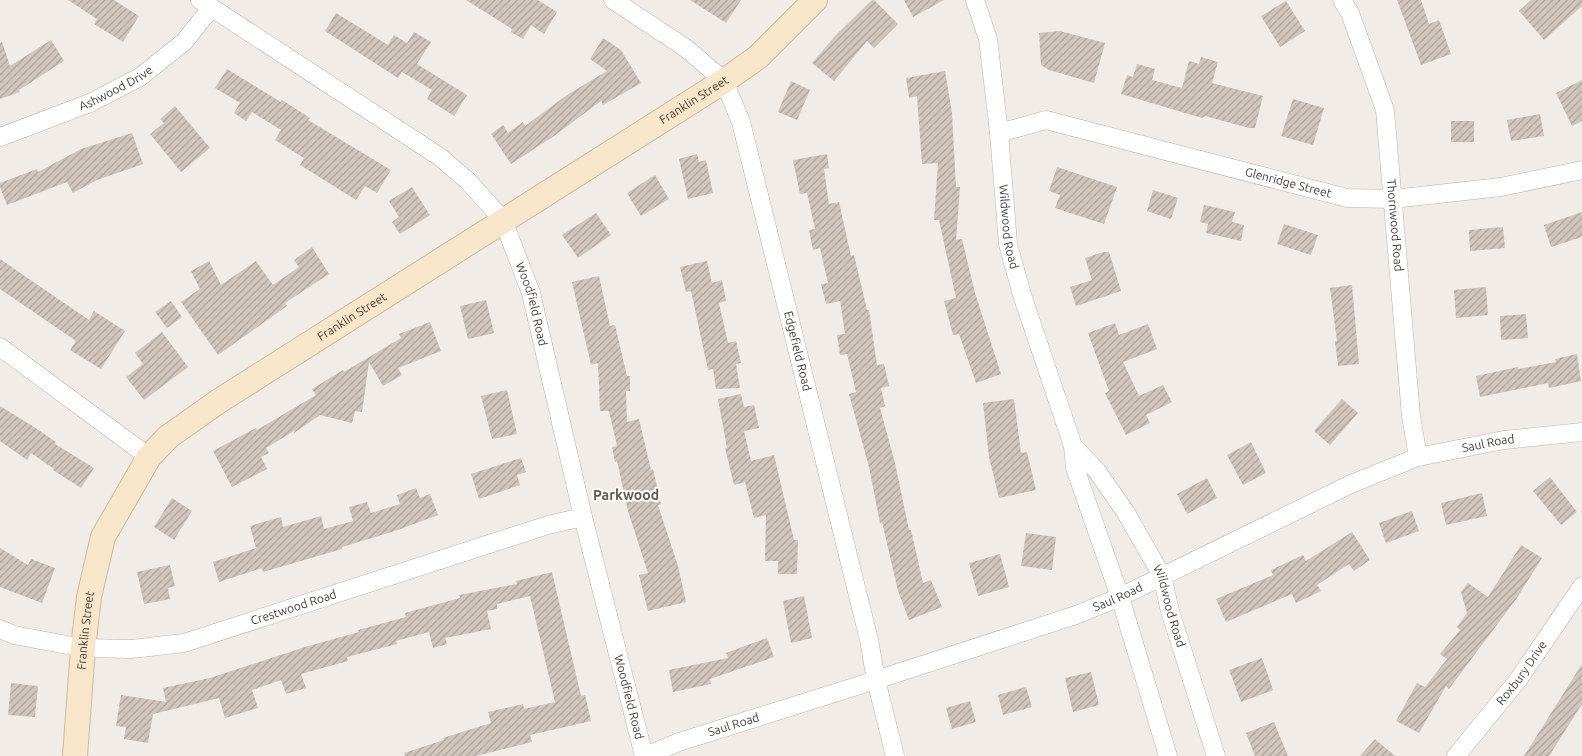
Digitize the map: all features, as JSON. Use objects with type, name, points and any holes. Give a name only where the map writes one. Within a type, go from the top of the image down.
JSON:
[{"type":"street","name":"Edgefield Road","points":[[613,0],[687,50],[724,81],[741,122],[870,640],[876,680],[896,756]]},
{"type":"street","name":"Franklin Street","points":[[75,756],[89,596],[103,537],[148,458],[168,438],[219,401],[724,81],[758,57],[814,0]]},
{"type":"street","name":"Wildwood Road","points":[[975,0],[988,39],[999,133],[1008,244],[1022,295],[1073,446],[1076,468],[1120,597],[1168,756]]},
{"type":"street","name":"Thornwood Road","points":[[1342,0],[1350,14],[1385,110],[1411,416],[1418,457]]},
{"type":"street","name":"Ashwood Drive","points":[[0,137],[90,103],[140,77],[184,42],[205,4]]},
{"type":"street","name":"Woodfield Road","points":[[205,4],[440,157],[468,181],[503,220],[531,293],[583,517],[644,756]]},
{"type":"street","name":"Glenridge Street","points":[[999,133],[1046,120],[1347,198],[1393,199],[1501,187],[1582,170]]},
{"type":"street","points":[[0,347],[148,458]]},
{"type":"street","name":"Saul Road","points":[[644,756],[679,742],[1076,614],[1120,597],[1351,484],[1418,457],[1504,440],[1582,432]]},
{"type":"street","name":"Wildwood Road","points":[[1073,446],[1097,471],[1126,513],[1162,576],[1170,611],[1216,756]]},
{"type":"street","name":"Crestwood Road","points":[[0,629],[14,635],[83,648],[132,649],[184,643],[548,525],[583,517]]},
{"type":"street","name":"Roxbury Drive","points":[[1456,756],[1518,680],[1582,586]]},
{"type":"building","points":[[68,0],[114,0],[139,16],[123,42],[94,24],[97,19]]},
{"type":"building","points":[[466,0],[538,0],[557,12],[544,34],[531,25],[523,39],[511,32],[512,29]]},
{"type":"building","points":[[690,0],[741,0],[726,23]]},
{"type":"building","points":[[872,0],[898,24],[874,48],[867,41],[834,81],[812,63],[835,36]]},
{"type":"building","points":[[904,0],[944,0],[913,17]]},
{"type":"building","points":[[1397,0],[1421,0],[1429,24],[1439,20],[1451,54],[1421,65]]},
{"type":"building","points":[[1531,0],[1582,0],[1582,6],[1544,40],[1519,11]]},
{"type":"building","points":[[1286,1],[1305,31],[1280,47],[1261,16]]},
{"type":"building","points":[[336,13],[388,45],[394,35],[407,43],[414,32],[431,42],[417,64],[467,95],[454,116],[427,99],[432,90],[402,72],[398,78],[325,31]]},
{"type":"building","points":[[1060,31],[1105,43],[1094,83],[1049,70],[1041,65],[1039,33]]},
{"type":"building","points":[[603,38],[621,50],[641,83],[603,105],[601,101],[554,136],[511,164],[491,134],[503,125],[508,133],[523,122],[525,126],[567,95],[607,71],[590,59]]},
{"type":"building","points":[[51,40],[64,61],[19,90],[20,92],[0,99],[0,43],[2,42],[10,66]]},
{"type":"building","points":[[1201,57],[1218,62],[1212,83],[1263,96],[1255,128],[1205,116],[1202,118],[1121,94],[1127,75],[1133,77],[1137,64],[1155,69],[1152,80],[1182,88],[1189,61],[1199,64]]},
{"type":"building","points":[[227,69],[281,102],[282,100],[310,118],[308,120],[391,170],[377,193],[365,186],[356,200],[300,165],[304,158],[275,140],[281,130],[252,112],[246,121],[234,113],[240,103],[215,88]]},
{"type":"building","points":[[945,71],[952,113],[956,187],[960,187],[956,240],[962,239],[975,293],[1001,374],[976,383],[959,334],[953,335],[944,301],[956,298],[939,220],[934,220],[938,163],[922,164],[917,96],[909,98],[906,78]]},
{"type":"building","points":[[1582,80],[1582,121],[1572,126],[1556,93]]},
{"type":"building","points":[[791,81],[810,90],[797,120],[778,112]]},
{"type":"building","points":[[1293,99],[1324,108],[1313,145],[1281,136]]},
{"type":"building","points":[[175,106],[210,148],[181,172],[150,134],[164,123],[160,119]]},
{"type":"building","points":[[1540,114],[1544,136],[1511,141],[1507,120]]},
{"type":"building","points":[[1451,121],[1474,121],[1474,142],[1451,142]]},
{"type":"building","points":[[132,133],[143,164],[97,180],[73,193],[67,182],[7,205],[0,183],[37,169],[38,172],[81,149]]},
{"type":"building","points":[[697,154],[699,162],[706,160],[713,193],[688,199],[679,159]]},
{"type":"building","points":[[827,154],[829,168],[824,169],[829,204],[839,202],[851,256],[854,255],[867,310],[869,310],[877,365],[884,364],[889,386],[881,388],[885,406],[880,408],[895,463],[909,530],[911,530],[923,583],[931,580],[942,607],[909,620],[898,591],[882,522],[880,523],[869,467],[849,394],[856,392],[847,354],[840,355],[837,335],[845,334],[840,301],[826,304],[821,284],[828,283],[820,248],[813,250],[809,230],[815,229],[807,193],[800,194],[793,160]]},
{"type":"building","points":[[1057,167],[1117,187],[1104,224],[1055,208],[1060,195],[1049,191]]},
{"type":"building","points":[[655,175],[669,199],[641,216],[627,193]]},
{"type":"building","points":[[412,187],[430,215],[400,234],[392,222],[399,217],[389,201]]},
{"type":"building","points":[[1153,190],[1178,198],[1171,219],[1147,211]]},
{"type":"building","points":[[1204,205],[1235,212],[1232,222],[1244,225],[1241,241],[1206,233],[1208,224],[1200,222]]},
{"type":"building","points":[[1582,212],[1582,237],[1551,247],[1544,225]]},
{"type":"building","points":[[596,213],[611,235],[578,258],[562,235]]},
{"type":"building","points":[[1284,224],[1318,235],[1311,255],[1277,244]]},
{"type":"building","points":[[1503,227],[1505,248],[1470,251],[1469,230]]},
{"type":"building","points":[[312,247],[329,274],[285,303],[287,306],[218,355],[181,302],[200,289],[191,271],[209,261],[221,285],[256,261],[273,285],[299,267],[294,260]]},
{"type":"building","points":[[1109,252],[1121,291],[1076,306],[1070,287],[1092,280],[1085,258]]},
{"type":"building","points":[[0,259],[89,320],[94,311],[125,331],[101,369],[70,350],[76,341],[0,289]]},
{"type":"building","points":[[707,261],[712,283],[722,280],[726,301],[719,303],[728,343],[736,341],[741,363],[736,364],[740,388],[716,389],[713,369],[708,370],[691,291],[686,292],[680,267]]},
{"type":"building","points":[[599,276],[610,326],[615,325],[627,376],[630,376],[630,391],[626,391],[627,422],[639,419],[661,504],[658,505],[678,566],[686,602],[648,611],[639,575],[648,573],[628,511],[617,461],[615,462],[612,447],[617,446],[609,411],[600,411],[598,363],[591,365],[572,282]]},
{"type":"building","points":[[1352,285],[1359,364],[1338,366],[1335,341],[1337,341],[1330,288]]},
{"type":"building","points":[[1486,287],[1488,315],[1456,318],[1454,290]]},
{"type":"building","points":[[486,300],[494,333],[468,339],[460,306]]},
{"type":"building","points":[[171,301],[182,317],[167,328],[155,312]]},
{"type":"building","points":[[1526,314],[1528,338],[1501,340],[1500,316]]},
{"type":"building","points":[[430,322],[441,351],[398,368],[402,375],[383,386],[369,362],[362,412],[355,411],[352,423],[320,415],[294,433],[294,431],[266,448],[269,453],[261,457],[267,469],[232,487],[213,451],[256,428],[257,430],[316,395],[312,389],[401,338],[399,334]]},
{"type":"building","points":[[1115,323],[1119,335],[1148,324],[1157,349],[1123,362],[1139,396],[1163,385],[1172,402],[1146,415],[1150,423],[1126,435],[1105,393],[1109,391],[1088,333]]},
{"type":"building","points":[[162,332],[188,367],[144,400],[126,377],[143,364],[135,353]]},
{"type":"building","points":[[1577,354],[1581,381],[1549,388],[1548,383],[1480,397],[1476,376],[1518,367],[1518,369],[1556,362],[1555,359]]},
{"type":"building","points":[[507,390],[517,434],[492,439],[481,396]]},
{"type":"building","points":[[741,394],[744,407],[754,405],[759,428],[744,431],[751,461],[774,455],[794,540],[798,540],[797,574],[778,574],[778,561],[765,561],[766,515],[754,518],[745,482],[734,485],[725,448],[727,448],[718,399]]},
{"type":"building","points":[[1014,399],[1021,453],[1027,452],[1036,490],[999,498],[989,457],[983,403]]},
{"type":"building","points":[[1342,399],[1358,413],[1330,445],[1314,431]]},
{"type":"building","points":[[0,406],[94,468],[81,488],[31,453],[27,460],[0,441]]},
{"type":"building","points":[[1251,442],[1266,473],[1243,485],[1227,455]]},
{"type":"building","points":[[521,458],[526,472],[517,475],[520,485],[479,499],[471,474]]},
{"type":"building","points":[[1550,477],[1577,512],[1561,525],[1533,491]]},
{"type":"building","points":[[1207,478],[1217,498],[1187,514],[1177,494]]},
{"type":"building","points":[[416,488],[420,498],[430,494],[438,515],[398,530],[342,547],[342,549],[263,572],[262,568],[219,582],[213,562],[256,548],[250,526],[281,517],[283,527],[321,516],[324,529],[353,521],[349,507],[367,502],[371,513],[400,504],[397,495]]},
{"type":"building","points":[[1482,493],[1487,516],[1446,525],[1441,503]]},
{"type":"building","points":[[172,498],[192,511],[174,540],[154,527]]},
{"type":"building","points":[[1412,511],[1419,531],[1386,543],[1379,523]]},
{"type":"building","points":[[1352,532],[1370,560],[1354,571],[1349,564],[1317,585],[1321,591],[1296,603],[1292,594],[1226,622],[1216,599],[1273,575],[1271,570],[1303,555],[1306,561]]},
{"type":"building","points":[[1026,533],[1056,537],[1052,570],[1021,566]]},
{"type":"building","points":[[1521,545],[1542,558],[1517,598],[1449,689],[1446,686],[1419,733],[1396,721],[1417,683],[1425,687],[1447,659],[1440,654],[1460,630],[1457,627],[1467,613],[1461,592],[1468,583],[1488,597]]},
{"type":"building","points":[[0,548],[28,565],[31,559],[55,568],[42,603],[0,587]]},
{"type":"building","points":[[1000,554],[1009,587],[978,596],[969,563]]},
{"type":"building","points":[[170,565],[175,586],[168,588],[170,599],[144,604],[137,572]]},
{"type":"building","points":[[552,572],[581,696],[585,695],[591,721],[530,735],[532,742],[476,756],[405,756],[404,753],[491,723],[488,712],[523,704],[524,709],[555,702],[530,596],[497,604],[497,609],[487,611],[491,629],[445,638],[447,644],[433,648],[429,632],[396,641],[397,644],[347,657],[348,661],[301,674],[306,688],[286,694],[281,680],[252,690],[258,708],[225,718],[219,698],[153,714],[148,743],[124,739],[126,727],[116,726],[121,695],[166,702],[163,688],[210,678],[305,647],[359,632],[358,630],[406,617],[405,613],[460,598],[459,595],[517,584],[516,581]]},
{"type":"building","points":[[804,596],[812,638],[791,643],[783,601]]},
{"type":"building","points":[[767,638],[774,657],[710,679],[711,684],[673,692],[669,670],[728,658],[726,653]]},
{"type":"building","points":[[1262,658],[1273,690],[1241,702],[1229,670]]},
{"type":"building","points":[[1582,664],[1582,704],[1549,756],[1524,756]]},
{"type":"building","points":[[1091,672],[1099,705],[1073,712],[1065,678]]},
{"type":"building","points":[[11,683],[38,686],[35,717],[8,715]]},
{"type":"building","points":[[1026,687],[1032,707],[1003,715],[998,695]]},
{"type":"building","points":[[970,701],[976,722],[952,729],[946,708]]},
{"type":"building","points":[[1274,722],[1288,756],[1255,756],[1246,733]]},
{"type":"building","points":[[1375,739],[1395,756],[1360,756]]},
{"type":"district","name":"Parkwood","points":[[626,495]]}]
